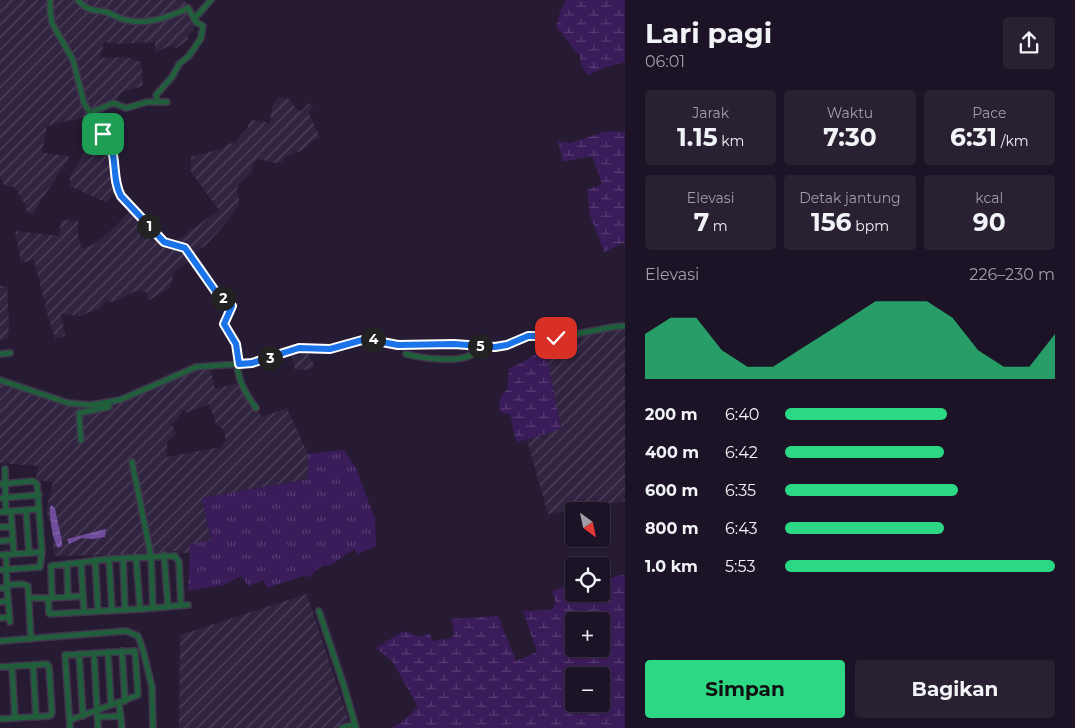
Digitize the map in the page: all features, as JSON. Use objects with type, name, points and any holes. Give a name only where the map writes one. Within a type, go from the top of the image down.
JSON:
[{"type":"street","points":[[50,0],[52,24],[73,60],[84,103],[112,149],[118,189],[121,196],[164,242],[185,248],[218,295],[232,306],[224,324],[236,344],[240,382],[245,393],[256,408]]},
{"type":"street","points":[[78,0],[87,9],[108,12],[121,19],[155,21],[188,8],[194,19],[203,26],[201,38],[187,59],[180,64],[172,77],[156,95],[158,102]]},
{"type":"street","points":[[194,19],[211,0]]},
{"type":"street","points":[[90,113],[113,103],[126,108],[147,102],[167,102]]},
{"type":"street","points":[[0,380],[68,403],[91,405],[120,400],[196,368],[252,363],[299,348],[330,349],[366,339],[398,345],[502,346],[528,336],[549,339],[625,326]]},
{"type":"street","points":[[406,354],[421,358],[460,359],[470,355],[474,346]]},
{"type":"street","points":[[0,354],[10,353]]},
{"type":"street","points":[[81,440],[79,413],[109,407]]},
{"type":"street","points":[[132,462],[151,556],[153,608]]},
{"type":"street","points":[[5,469],[2,483],[3,498],[12,527],[14,554]]},
{"type":"street","points":[[2,483],[34,482],[38,487],[42,552],[40,567],[3,570]]},
{"type":"street","points":[[3,498],[38,495]]},
{"type":"street","points":[[6,512],[39,509]]},
{"type":"street","points":[[26,511],[28,553]]},
{"type":"street","points":[[0,527],[12,527]]},
{"type":"street","points":[[0,541],[13,540]]},
{"type":"street","points":[[0,618],[9,620],[3,554],[42,552]]},
{"type":"street","points":[[164,556],[168,607]]},
{"type":"street","points":[[181,606],[178,560],[176,556],[95,560],[51,566],[50,614],[112,611],[181,606],[188,605]]},
{"type":"street","points":[[136,557],[140,609]]},
{"type":"street","points":[[123,558],[125,610]]},
{"type":"street","points":[[109,559],[112,611]]},
{"type":"street","points":[[95,560],[98,611]]},
{"type":"street","points":[[81,562],[84,612]]},
{"type":"street","points":[[67,564],[68,597]]},
{"type":"street","points":[[0,588],[27,586],[31,639]]},
{"type":"street","points":[[29,598],[83,596]]},
{"type":"street","points":[[0,602],[8,601]]},
{"type":"street","points":[[319,611],[356,726],[342,728]]},
{"type":"street","points":[[0,641],[126,631],[135,634],[141,643],[151,678],[153,728]]},
{"type":"street","points":[[122,650],[122,728]]},
{"type":"street","points":[[70,720],[122,702],[138,694],[136,652],[122,650],[65,655],[70,728]]},
{"type":"street","points":[[108,652],[111,705]]},
{"type":"street","points":[[94,653],[98,728]]},
{"type":"street","points":[[79,654],[83,716]]},
{"type":"street","points":[[0,667],[46,664],[49,666],[52,712],[50,716],[0,719]]},
{"type":"street","points":[[33,665],[36,717]]},
{"type":"street","points":[[12,666],[15,718]]},
{"type":"street","points":[[98,717],[121,716]]},
{"type":"shaded area","points":[[0,0],[184,0],[196,19],[193,31],[187,36],[189,39],[175,49],[173,45],[155,52],[155,42],[118,44],[104,42],[100,58],[126,57],[141,62],[143,86],[122,92],[116,100],[92,110],[89,116],[47,126],[42,152],[70,157],[33,215],[25,210],[25,204],[14,187],[4,185],[0,177]]},
{"type":"shaded area","points":[[279,97],[289,99],[297,110],[301,111],[309,103],[314,108],[308,112],[320,138],[310,142],[307,148],[286,157],[281,162],[275,163],[258,159],[252,166],[252,172],[238,185],[238,206],[206,245],[191,255],[183,244],[175,242],[219,210],[191,172],[191,157],[224,148],[226,144],[235,143],[247,129],[251,120],[270,123],[272,106]]},
{"type":"shaded area","points":[[98,131],[110,146],[116,190],[107,203],[70,186],[70,176]]},
{"type":"shaded area","points":[[131,209],[161,242],[182,248],[191,259],[173,273],[171,287],[148,301],[145,292],[136,291],[113,302],[106,301],[101,308],[80,316],[61,314],[65,336],[55,339],[45,306],[46,301],[56,294],[44,300],[34,260],[21,263],[15,231],[59,236],[61,220],[78,221],[78,237],[82,249],[94,244],[114,228]]},
{"type":"shaded area","points":[[0,286],[7,286],[9,322],[8,338],[0,340]]},
{"type":"shaded area","points":[[625,329],[625,501],[610,504],[610,502],[565,502],[565,511],[548,514],[527,440],[561,428],[546,353],[550,342],[567,337]]},
{"type":"shaded area","points":[[308,353],[315,367],[295,370],[292,357]]},
{"type":"shaded area","points":[[210,368],[215,389],[238,383],[262,417],[287,408],[308,454],[308,479],[202,498],[211,540],[190,553],[178,553],[175,551],[153,554],[54,556],[51,524],[47,508],[53,482],[36,480],[38,466],[0,463],[0,381],[53,401],[80,406],[81,410],[115,405],[192,370]],"holes":[[[209,404],[216,424],[223,429],[226,440],[221,447],[167,457],[167,442],[176,434],[172,425],[184,409],[186,413]]]},
{"type":"shaded area","points":[[307,594],[351,728],[179,728],[180,635]]},
{"type":"green space","points":[[564,0],[625,0],[625,62],[606,67],[588,75],[581,65],[580,56],[556,27],[560,11],[566,3]]},
{"type":"green space","points":[[614,131],[625,132],[625,247],[623,243],[604,252],[590,215],[587,190],[602,184],[592,156],[563,162],[558,141],[570,143]]},
{"type":"green space","points":[[546,341],[550,342],[546,353],[561,429],[518,442],[510,415],[500,412],[499,405],[502,394],[508,389],[508,369],[534,355]]},
{"type":"green space","points":[[344,450],[356,468],[375,519],[376,546],[358,554],[354,549],[330,566],[321,567],[309,577],[303,576],[267,588],[264,580],[248,586],[242,576],[223,585],[188,591],[189,545],[211,540],[202,498],[308,479],[308,454]]},
{"type":"green space","points":[[625,574],[625,728],[392,728],[418,707],[392,661],[376,648],[403,631],[419,636],[430,634],[432,641],[452,638],[454,632],[451,619],[498,616],[516,661],[537,652],[523,611],[551,610],[556,603],[552,591],[565,587],[565,602],[610,602],[610,578]]},
{"type":"water","points":[[52,505],[55,509],[62,541],[62,546],[58,548],[54,540],[51,522],[50,507]]},
{"type":"water","points":[[106,529],[105,537],[82,538],[69,544],[67,539]]},
{"type":"route","points":[[103,134],[112,149],[118,189],[121,196],[164,242],[180,245],[185,248],[218,295],[232,306],[231,312],[224,324],[236,344],[239,364],[252,363],[299,348],[324,350],[366,339],[398,345],[454,344],[495,347],[507,345],[528,336],[556,338]]}]
